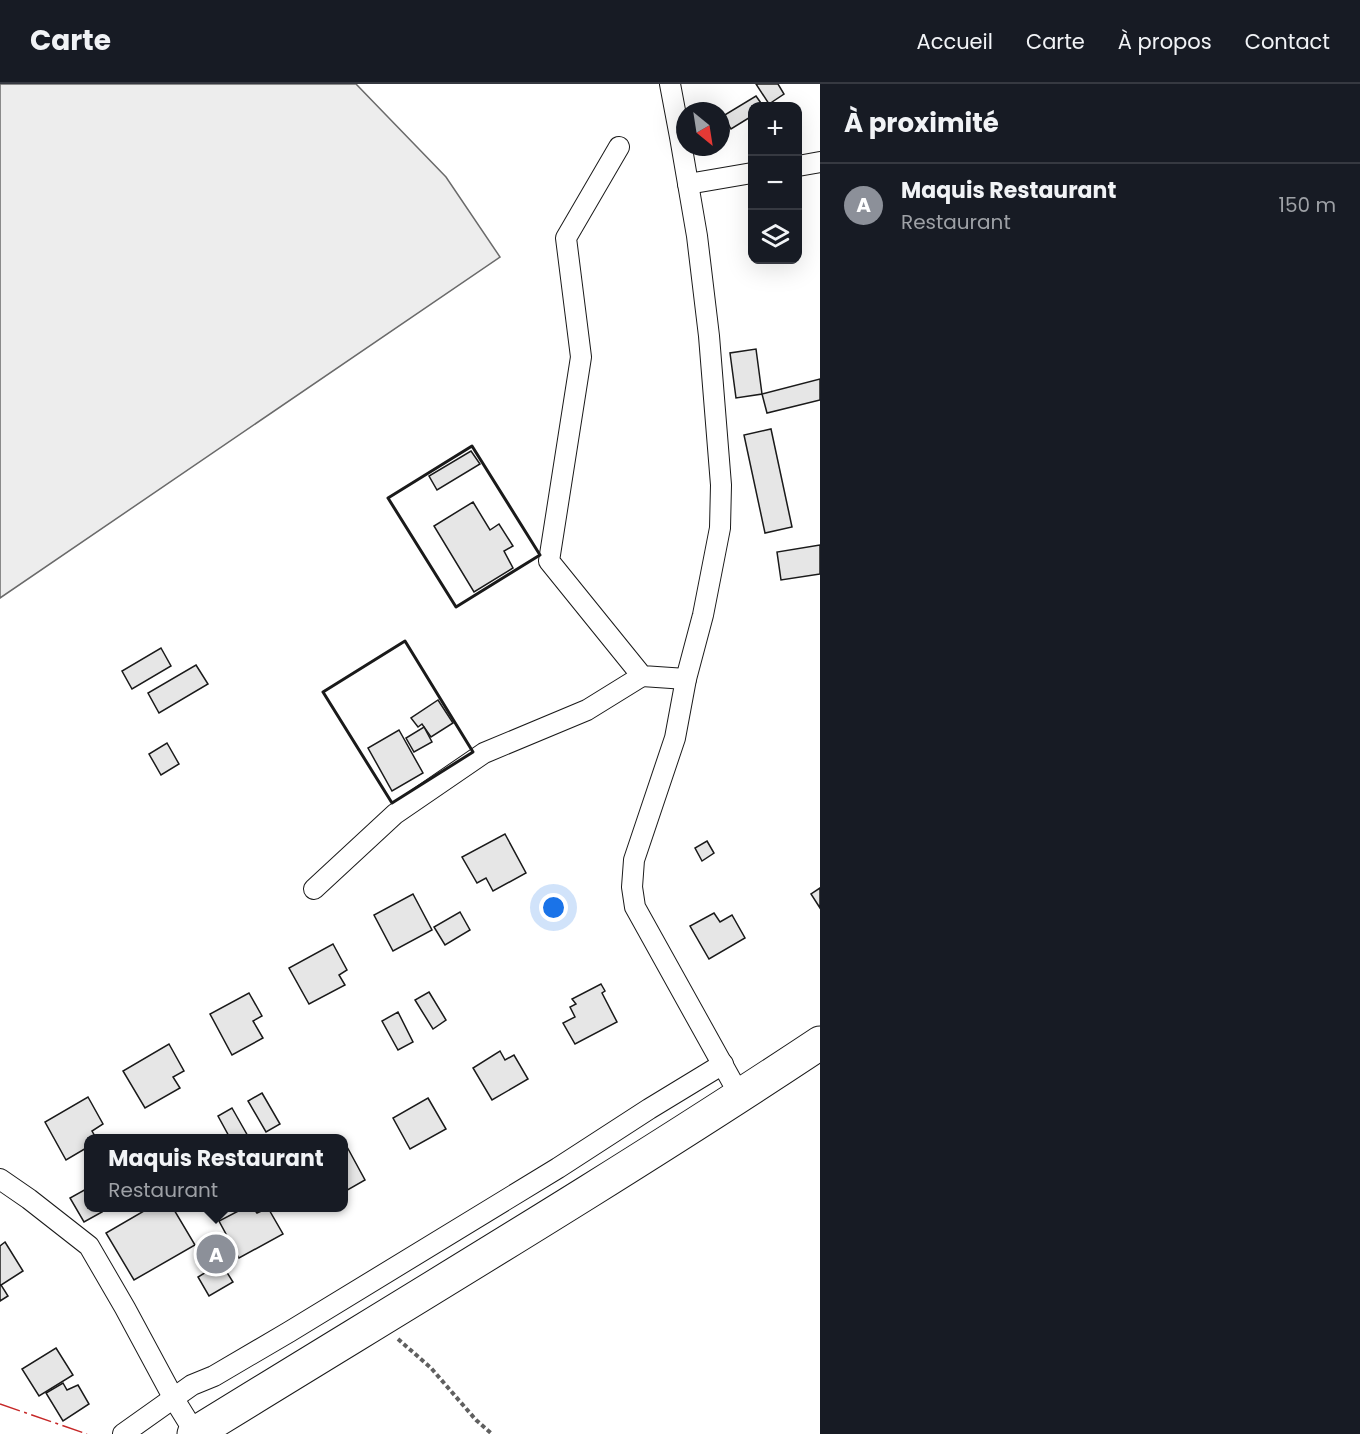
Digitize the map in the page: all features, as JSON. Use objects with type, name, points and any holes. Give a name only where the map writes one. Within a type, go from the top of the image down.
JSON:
[{"type":"highway","points":[[194,1434],[586,1193],[820,1043]]},
{"type":"street","points":[[669,84],[697,236],[709,336],[722,484],[720,528],[675,738],[634,861],[632,887],[635,907],[740,1096]]},
{"type":"street","points":[[619,147],[566,238],[580,357],[549,561],[642,676]]},
{"type":"street","points":[[802,165],[820,162]]},
{"type":"street","points":[[688,184],[748,174]]},
{"type":"street","points":[[314,889],[395,814],[484,753],[587,710],[642,676],[686,679]]},
{"type":"street","points":[[123,1434],[192,1385],[214,1376],[347,1297],[723,1064]]},
{"type":"street","points":[[0,1179],[89,1246],[194,1434]]},
{"type":"path","points":[[377,1321],[431,1368],[476,1420],[492,1434]]},
{"type":"shaded area","points":[[0,84],[356,84],[446,177],[500,257],[0,598]]},
{"type":"building","points":[[756,84],[778,84],[784,94],[772,102],[768,102]]},
{"type":"building","points":[[756,96],[760,102],[748,102],[748,118],[731,129],[730,112]]},
{"type":"building","points":[[756,349],[762,394],[736,398],[730,353]]},
{"type":"building","points":[[820,379],[820,400],[767,413],[762,394]]},
{"type":"building","points":[[771,429],[792,527],[765,533],[744,435]]},
{"type":"building","points":[[471,451],[480,464],[437,490],[429,476]]},
{"type":"building","points":[[473,502],[490,530],[499,524],[513,546],[504,551],[513,568],[474,592],[434,526]]},
{"type":"building","points":[[820,545],[820,574],[781,580],[777,552]]},
{"type":"building","points":[[161,648],[171,666],[132,689],[122,671]]},
{"type":"building","points":[[196,665],[208,684],[159,713],[148,693]]},
{"type":"building","points":[[438,700],[453,723],[431,737],[422,724],[418,727],[411,718]]},
{"type":"building","points":[[424,727],[432,742],[414,752],[406,738]]},
{"type":"building","points":[[399,730],[423,773],[392,791],[368,748]]},
{"type":"building","points":[[167,743],[179,764],[161,775],[149,754]]},
{"type":"building","points":[[505,834],[526,873],[493,891],[486,878],[477,883],[462,857]]},
{"type":"building","points":[[707,841],[714,853],[702,861],[695,848]]},
{"type":"building","points":[[820,888],[820,908],[811,894]]},
{"type":"building","points":[[413,894],[432,930],[393,951],[374,915]]},
{"type":"building","points":[[460,912],[470,930],[445,945],[434,927]]},
{"type":"building","points":[[714,913],[720,922],[732,915],[745,938],[709,959],[690,926]]},
{"type":"building","points":[[333,944],[347,970],[339,975],[345,985],[309,1004],[289,968]]},
{"type":"building","points":[[601,984],[605,991],[602,993],[617,1022],[575,1044],[563,1023],[575,1017],[570,1007],[576,1004],[572,999]]},
{"type":"building","points":[[429,992],[446,1020],[433,1029],[415,1000]]},
{"type":"building","points":[[249,993],[262,1016],[253,1021],[263,1038],[232,1055],[210,1014]]},
{"type":"building","points":[[398,1012],[413,1042],[398,1050],[382,1021]]},
{"type":"building","points":[[169,1044],[184,1071],[173,1077],[180,1088],[145,1108],[123,1071]]},
{"type":"building","points":[[500,1051],[505,1060],[514,1055],[528,1079],[492,1100],[473,1068]]},
{"type":"building","points":[[262,1093],[280,1124],[266,1132],[248,1101]]},
{"type":"building","points":[[88,1097],[103,1124],[92,1131],[94,1134],[84,1134],[84,1149],[66,1160],[45,1122]]},
{"type":"building","points":[[428,1098],[446,1129],[410,1149],[393,1118]]},
{"type":"building","points":[[232,1108],[247,1134],[228,1134],[218,1116]]},
{"type":"building","points":[[348,1149],[365,1180],[348,1190]]},
{"type":"building","points":[[84,1190],[84,1212],[102,1212],[84,1222],[70,1198]]},
{"type":"building","points":[[142,1212],[175,1212],[195,1245],[134,1280],[106,1233]]},
{"type":"building","points":[[236,1212],[270,1212],[283,1234],[239,1258],[219,1221]]},
{"type":"building","points":[[5,1242],[23,1271],[1,1285],[8,1296],[0,1301],[0,1246]]},
{"type":"building","points":[[221,1263],[233,1282],[209,1296],[198,1277]]},
{"type":"building","points":[[56,1348],[73,1375],[39,1396],[22,1369]]},
{"type":"building","points":[[63,1383],[67,1390],[78,1385],[89,1404],[63,1421],[46,1393]]},
{"type":"wall","points":[[472,446],[540,555],[456,607],[388,498],[472,446]]},
{"type":"wall","points":[[405,641],[473,752],[392,803],[323,692],[405,641]]},
{"type":"power","points":[[0,1404],[87,1434]]},
{"type":"place","name":"Maquis Restaurant","points":[[216,1254]]}]
